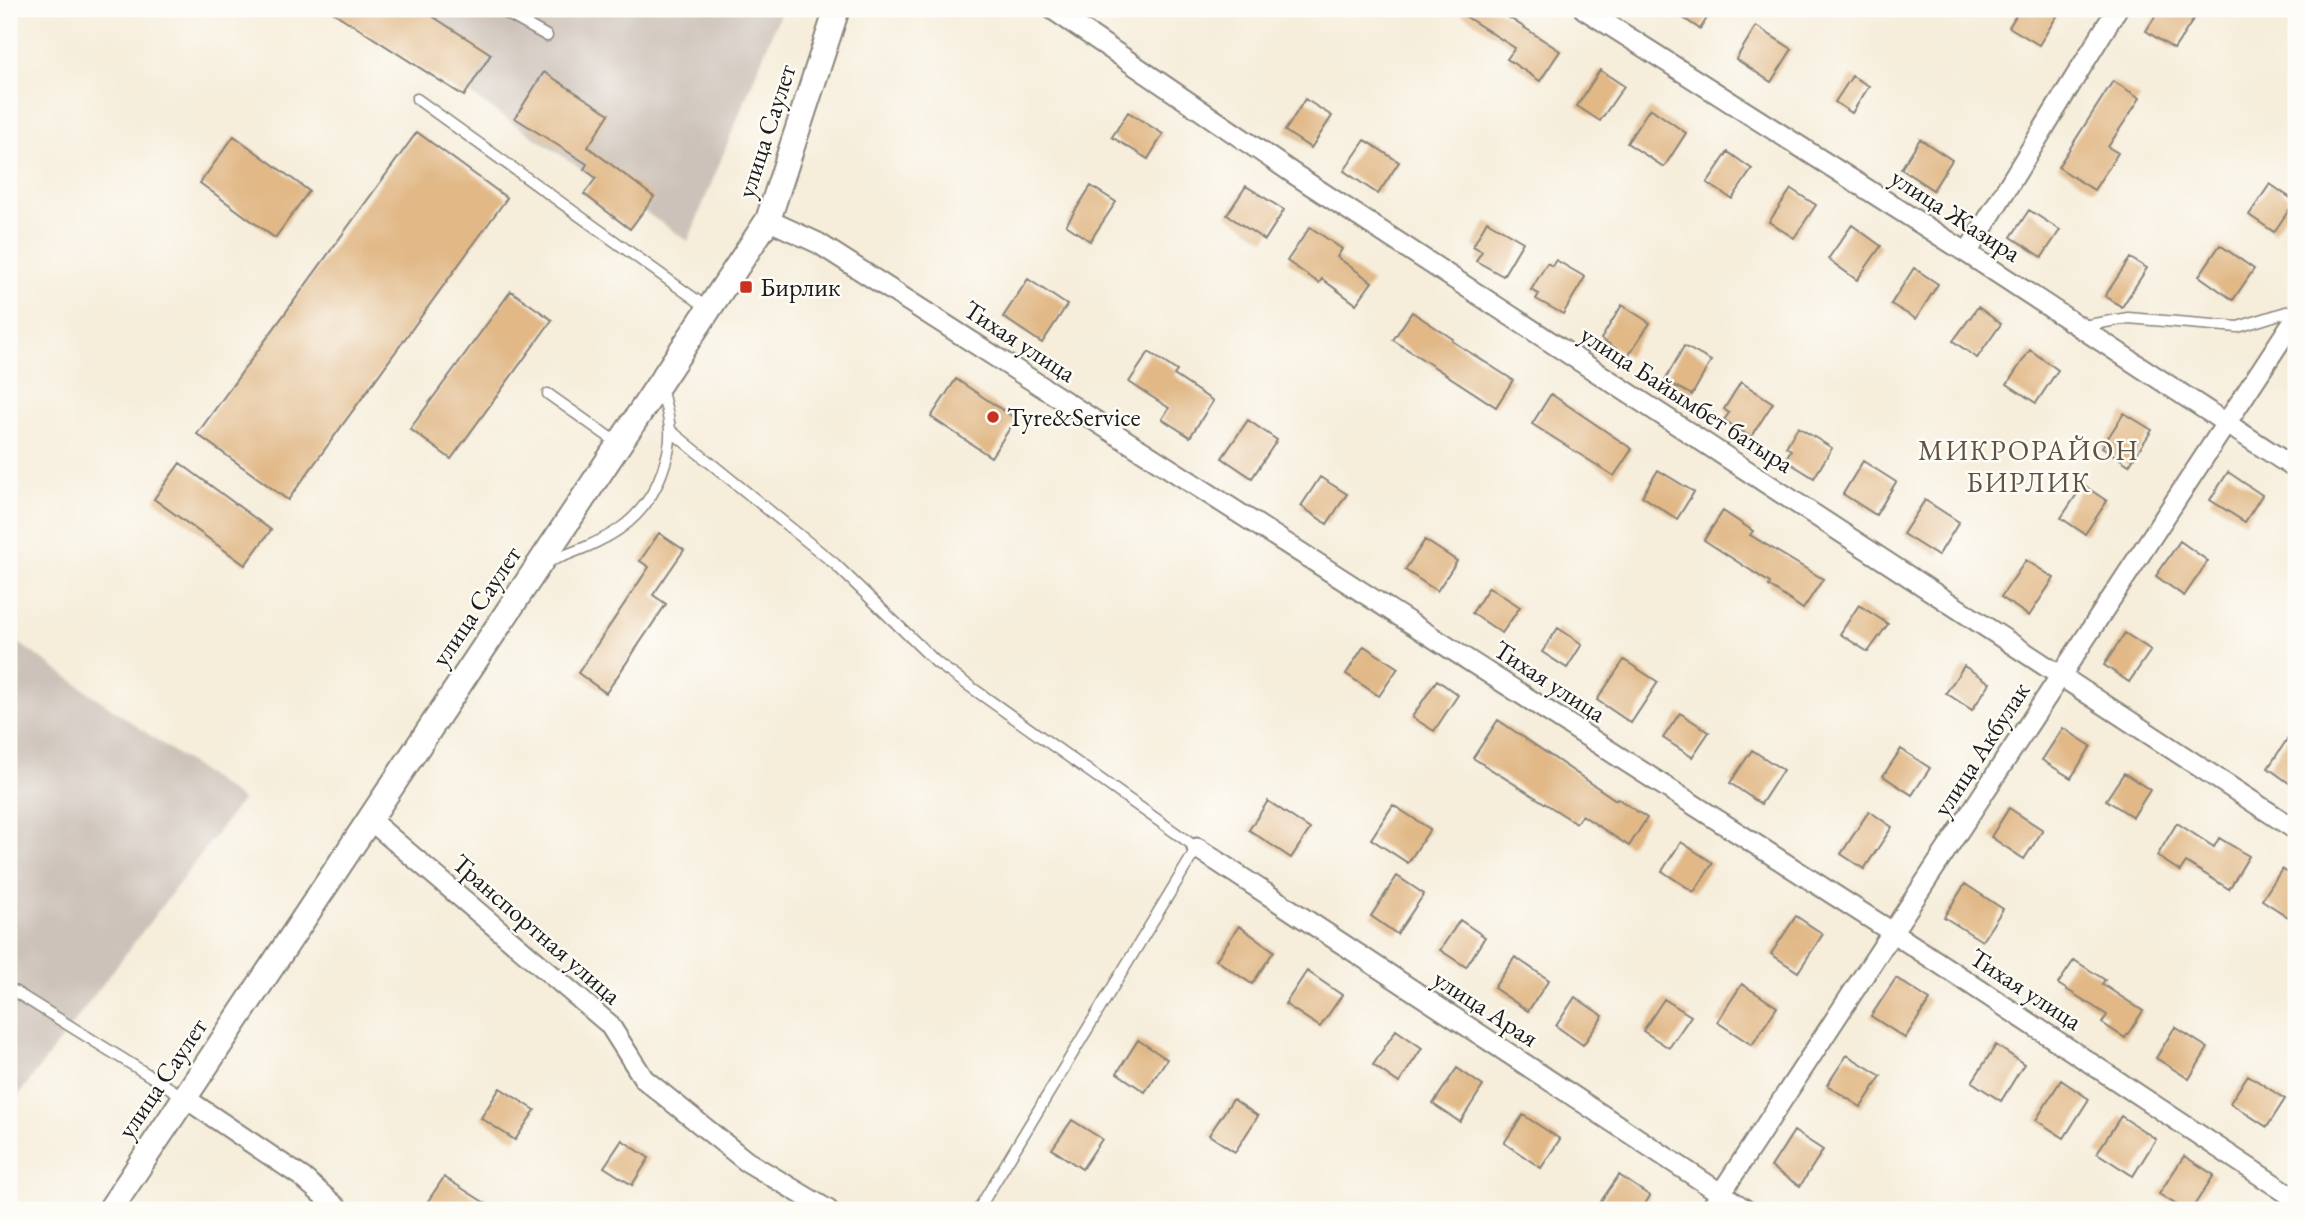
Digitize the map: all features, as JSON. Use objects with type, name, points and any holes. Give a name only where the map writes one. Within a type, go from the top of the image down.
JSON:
[{"type":"street","name":"улица Саулет","points":[[110,1210],[768,220],[837,9]]},
{"type":"street","name":"улица Байымбет батыра","points":[[1052,9],[1294,174],[2296,830]]},
{"type":"street","name":"улица Жазира","points":[[1584,9],[1967,253],[2296,469]]},
{"type":"street","points":[[1967,253],[2117,9]]},
{"type":"street","name":"Тихая улица","points":[[768,220],[818,243],[1892,932],[2296,1199]]},
{"type":"street","name":"улица Акбулак","points":[[1715,1202],[2296,317]]},
{"type":"street","name":"Транспортная улица","points":[[370,820],[609,1024],[644,1079],[746,1161],[828,1210]]},
{"type":"street","name":"улица Арая","points":[[1197,848],[1715,1202],[1746,1210]]},
{"type":"street","points":[[185,1098],[302,1177],[340,1210]]},
{"type":"lane","points":[[499,9],[547,36]]},
{"type":"lane","points":[[417,99],[709,309]]},
{"type":"lane","points":[[2079,327],[2128,318],[2238,327],[2296,309]]},
{"type":"lane","points":[[540,564],[590,546],[628,524],[644,507],[658,485],[667,459],[671,431],[660,383]]},
{"type":"lane","points":[[548,394],[619,444]]},
{"type":"lane","points":[[671,431],[835,564],[937,663],[1197,848],[978,1210]]},
{"type":"lane","points":[[9,988],[185,1098]]},
{"type":"shaded area","points":[[344,9],[782,9],[688,241]]},
{"type":"shaded area","points":[[9,636],[242,800],[9,1108]]},
{"type":"building","points":[[328,9],[421,9],[491,54],[464,96]]},
{"type":"building","points":[[1454,9],[1496,9],[1560,51],[1540,81],[1507,59],[1515,48]]},
{"type":"building","points":[[1670,9],[1713,9],[1700,29]]},
{"type":"building","points":[[2020,9],[2046,9],[2057,16],[2039,45],[2009,27]]},
{"type":"building","points":[[2160,9],[2182,9],[2195,17],[2174,49],[2146,31]]},
{"type":"building","points":[[1756,26],[1792,49],[1771,82],[1736,59]]},
{"type":"building","points":[[1600,70],[1624,86],[1600,121],[1577,106]]},
{"type":"building","points":[[544,72],[609,114],[588,147],[654,197],[630,229],[584,194],[596,178],[584,169],[587,164],[515,118]]},
{"type":"building","points":[[1852,76],[1869,86],[1852,113],[1835,102]]},
{"type":"building","points":[[2113,81],[2140,98],[2108,147],[2118,153],[2094,190],[2058,167]]},
{"type":"building","points":[[1305,99],[1332,116],[1311,148],[1285,131]]},
{"type":"building","points":[[1650,108],[1686,133],[1664,167],[1627,143]]},
{"type":"building","points":[[1128,112],[1163,134],[1148,159],[1112,137]]},
{"type":"building","points":[[417,132],[507,198],[288,500],[197,434]]},
{"type":"building","points":[[234,136],[309,191],[275,238],[200,183]]},
{"type":"building","points":[[1920,139],[1952,160],[1933,190],[1901,169]]},
{"type":"building","points":[[1365,140],[1399,162],[1378,194],[1344,171]]},
{"type":"building","points":[[1728,152],[1752,169],[1732,199],[1707,183]]},
{"type":"building","points":[[2270,184],[2295,201],[2274,232],[2249,215]]},
{"type":"building","points":[[1091,186],[1116,202],[1090,241],[1066,225]]},
{"type":"building","points":[[1246,186],[1284,210],[1265,240],[1227,215]]},
{"type":"building","points":[[1791,189],[1816,205],[1794,238],[1769,222]]},
{"type":"building","points":[[2029,210],[2060,230],[2042,257],[2011,237]]},
{"type":"building","points":[[1487,221],[1523,242],[1503,276],[1476,261],[1482,251],[1473,246]]},
{"type":"building","points":[[1852,225],[1881,246],[1857,280],[1828,259]]},
{"type":"building","points":[[1310,227],[1342,249],[1337,257],[1372,282],[1356,304],[1322,279],[1319,283],[1287,261]]},
{"type":"building","points":[[2220,245],[2254,269],[2233,300],[2199,276]]},
{"type":"building","points":[[2130,258],[2147,268],[2122,307],[2105,296]]},
{"type":"building","points":[[1556,260],[1585,277],[1563,314],[1536,299],[1539,294],[1531,290],[1547,263],[1552,266]]},
{"type":"building","points":[[1914,268],[1938,284],[1916,319],[1891,304]]},
{"type":"building","points":[[1028,279],[1067,305],[1042,343],[1003,317]]},
{"type":"building","points":[[511,291],[552,320],[451,459],[410,429]]},
{"type":"building","points":[[1622,305],[1650,323],[1628,356],[1601,339]]},
{"type":"building","points":[[1978,307],[2001,324],[1977,358],[1953,341]]},
{"type":"building","points":[[1412,312],[1513,380],[1496,407],[1393,340]]},
{"type":"building","points":[[1684,346],[1711,361],[1692,395],[1665,380]]},
{"type":"building","points":[[2030,350],[2058,370],[2036,403],[2007,384]]},
{"type":"building","points":[[1149,352],[1177,371],[1174,375],[1213,401],[1190,437],[1162,419],[1169,408],[1129,382]]},
{"type":"building","points":[[956,379],[1016,419],[991,457],[931,417]]},
{"type":"building","points":[[1741,382],[1773,403],[1751,437],[1724,420],[1729,413],[1724,409]]},
{"type":"building","points":[[1551,394],[1632,449],[1614,476],[1532,424]]},
{"type":"building","points":[[2124,413],[2152,430],[2129,465],[2102,447]]},
{"type":"building","points":[[1248,420],[1277,440],[1252,478],[1222,458]]},
{"type":"building","points":[[1798,427],[1832,448],[1814,478],[1785,460],[1791,450],[1786,447]]},
{"type":"building","points":[[1863,461],[1896,482],[1876,515],[1843,494]]},
{"type":"building","points":[[180,463],[271,530],[245,565],[154,499]]},
{"type":"building","points":[[1658,470],[1694,492],[1677,519],[1642,496]]},
{"type":"building","points":[[2228,472],[2262,495],[2245,522],[2210,500]]},
{"type":"building","points":[[1320,477],[1347,494],[1327,524],[1301,506]]},
{"type":"building","points":[[2083,485],[2107,501],[2085,534],[2061,518]]},
{"type":"building","points":[[1925,500],[1959,522],[1938,556],[1903,534]]},
{"type":"building","points":[[1723,511],[1753,531],[1750,535],[1823,579],[1803,609],[1769,586],[1770,583],[1704,540]]},
{"type":"building","points":[[659,533],[684,550],[653,595],[666,604],[606,693],[578,673],[649,567],[640,561]]},
{"type":"building","points":[[1425,540],[1457,561],[1437,591],[1405,570]]},
{"type":"building","points":[[2180,541],[2208,561],[2184,596],[2156,576]]},
{"type":"building","points":[[2026,560],[2054,578],[2029,616],[2001,597]]},
{"type":"building","points":[[1489,587],[1520,607],[1502,633],[1472,613]]},
{"type":"building","points":[[1859,605],[1888,624],[1868,652],[1840,634]]},
{"type":"building","points":[[1558,628],[1582,644],[1567,668],[1542,652]]},
{"type":"building","points":[[2125,633],[2151,650],[2129,682],[2104,665]]},
{"type":"building","points":[[1364,646],[1398,668],[1379,696],[1346,674]]},
{"type":"building","points":[[1624,660],[1658,682],[1631,723],[1597,700]]},
{"type":"building","points":[[1964,666],[1990,683],[1972,710],[1946,693]]},
{"type":"building","points":[[1437,680],[1458,695],[1434,731],[1412,717]]},
{"type":"building","points":[[1680,713],[1709,732],[1692,757],[1663,738]]},
{"type":"building","points":[[1498,720],[1647,818],[1629,846],[1582,815],[1576,823],[1473,758]]},
{"type":"building","points":[[2296,726],[2296,788],[2268,768]]},
{"type":"building","points":[[2063,728],[2091,746],[2071,778],[2042,760]]},
{"type":"building","points":[[1901,749],[1930,768],[1912,795],[1883,776]]},
{"type":"building","points":[[1752,750],[1783,770],[1761,804],[1730,783]]},
{"type":"building","points":[[2124,773],[2150,790],[2133,817],[2106,800]]},
{"type":"building","points":[[1268,801],[1310,829],[1291,858],[1249,830]]},
{"type":"building","points":[[1393,805],[1430,829],[1408,863],[1371,839]]},
{"type":"building","points":[[2009,808],[2043,830],[2024,859],[1991,837]]},
{"type":"building","points":[[1869,811],[1892,827],[1864,869],[1841,854]]},
{"type":"building","points":[[2177,823],[2214,847],[2219,838],[2249,856],[2229,889],[2186,862],[2180,871],[2157,856]]},
{"type":"building","points":[[1681,842],[1713,863],[1694,892],[1662,871]]},
{"type":"building","points":[[2282,869],[2296,878],[2296,922],[2262,900]]},
{"type":"building","points":[[1397,876],[1424,894],[1397,934],[1371,916]]},
{"type":"building","points":[[1965,884],[2003,909],[1982,941],[1944,917]]},
{"type":"building","points":[[1796,916],[1823,934],[1798,972],[1771,954]]},
{"type":"building","points":[[1460,920],[1485,937],[1466,967],[1440,950]]},
{"type":"building","points":[[1239,926],[1274,951],[1252,984],[1216,960]]},
{"type":"building","points":[[1515,957],[1549,980],[1528,1011],[1494,988]]},
{"type":"building","points":[[2074,960],[2105,980],[2102,984],[2143,1011],[2125,1038],[2102,1023],[2107,1015],[2058,984]]},
{"type":"building","points":[[1307,971],[1342,995],[1320,1027],[1285,1004]]},
{"type":"building","points":[[1896,978],[1930,1000],[1905,1038],[1871,1016]]},
{"type":"building","points":[[1742,984],[1777,1007],[1752,1045],[1717,1022]]},
{"type":"building","points":[[1575,997],[1603,1016],[1583,1045],[1556,1026]]},
{"type":"building","points":[[1664,999],[1691,1016],[1669,1048],[1643,1031]]},
{"type":"building","points":[[2175,1027],[2208,1048],[2189,1079],[2156,1058]]},
{"type":"building","points":[[1396,1030],[1422,1048],[1399,1083],[1373,1065]]},
{"type":"building","points":[[1138,1040],[1167,1059],[1145,1092],[1117,1073]]},
{"type":"building","points":[[1996,1045],[2024,1064],[2001,1101],[1972,1082]]},
{"type":"building","points":[[1847,1055],[1881,1076],[1861,1107],[1827,1085]]},
{"type":"building","points":[[1457,1068],[1483,1086],[1460,1122],[1433,1104]]},
{"type":"building","points":[[2248,1075],[2285,1099],[2267,1127],[2230,1103]]},
{"type":"building","points":[[2061,1080],[2089,1099],[2064,1138],[2036,1120]]},
{"type":"building","points":[[500,1088],[535,1110],[515,1140],[481,1118]]},
{"type":"building","points":[[1233,1099],[1258,1116],[1235,1152],[1209,1135]]},
{"type":"building","points":[[1523,1115],[1560,1139],[1541,1168],[1504,1143]]},
{"type":"building","points":[[2121,1116],[2156,1139],[2133,1176],[2097,1153]]},
{"type":"building","points":[[1072,1120],[1102,1139],[1082,1169],[1052,1149]]},
{"type":"building","points":[[1794,1131],[1823,1150],[1800,1186],[1771,1167]]},
{"type":"building","points":[[622,1140],[649,1158],[632,1185],[604,1167]]},
{"type":"building","points":[[2184,1156],[2214,1175],[2191,1210],[2185,1210],[2159,1194]]},
{"type":"building","points":[[1619,1175],[1650,1196],[1641,1210],[1608,1210],[1599,1204]]},
{"type":"building","points":[[444,1177],[496,1210],[422,1210]]},
{"type":"place","name":"Бирлик","points":[[746,287]]},
{"type":"place","name":"Tyre&Service","points":[[993,417]]},
{"type":"district","name":"МИКРОРАЙОН БИРЛИК","points":[[2029,466]]}]
